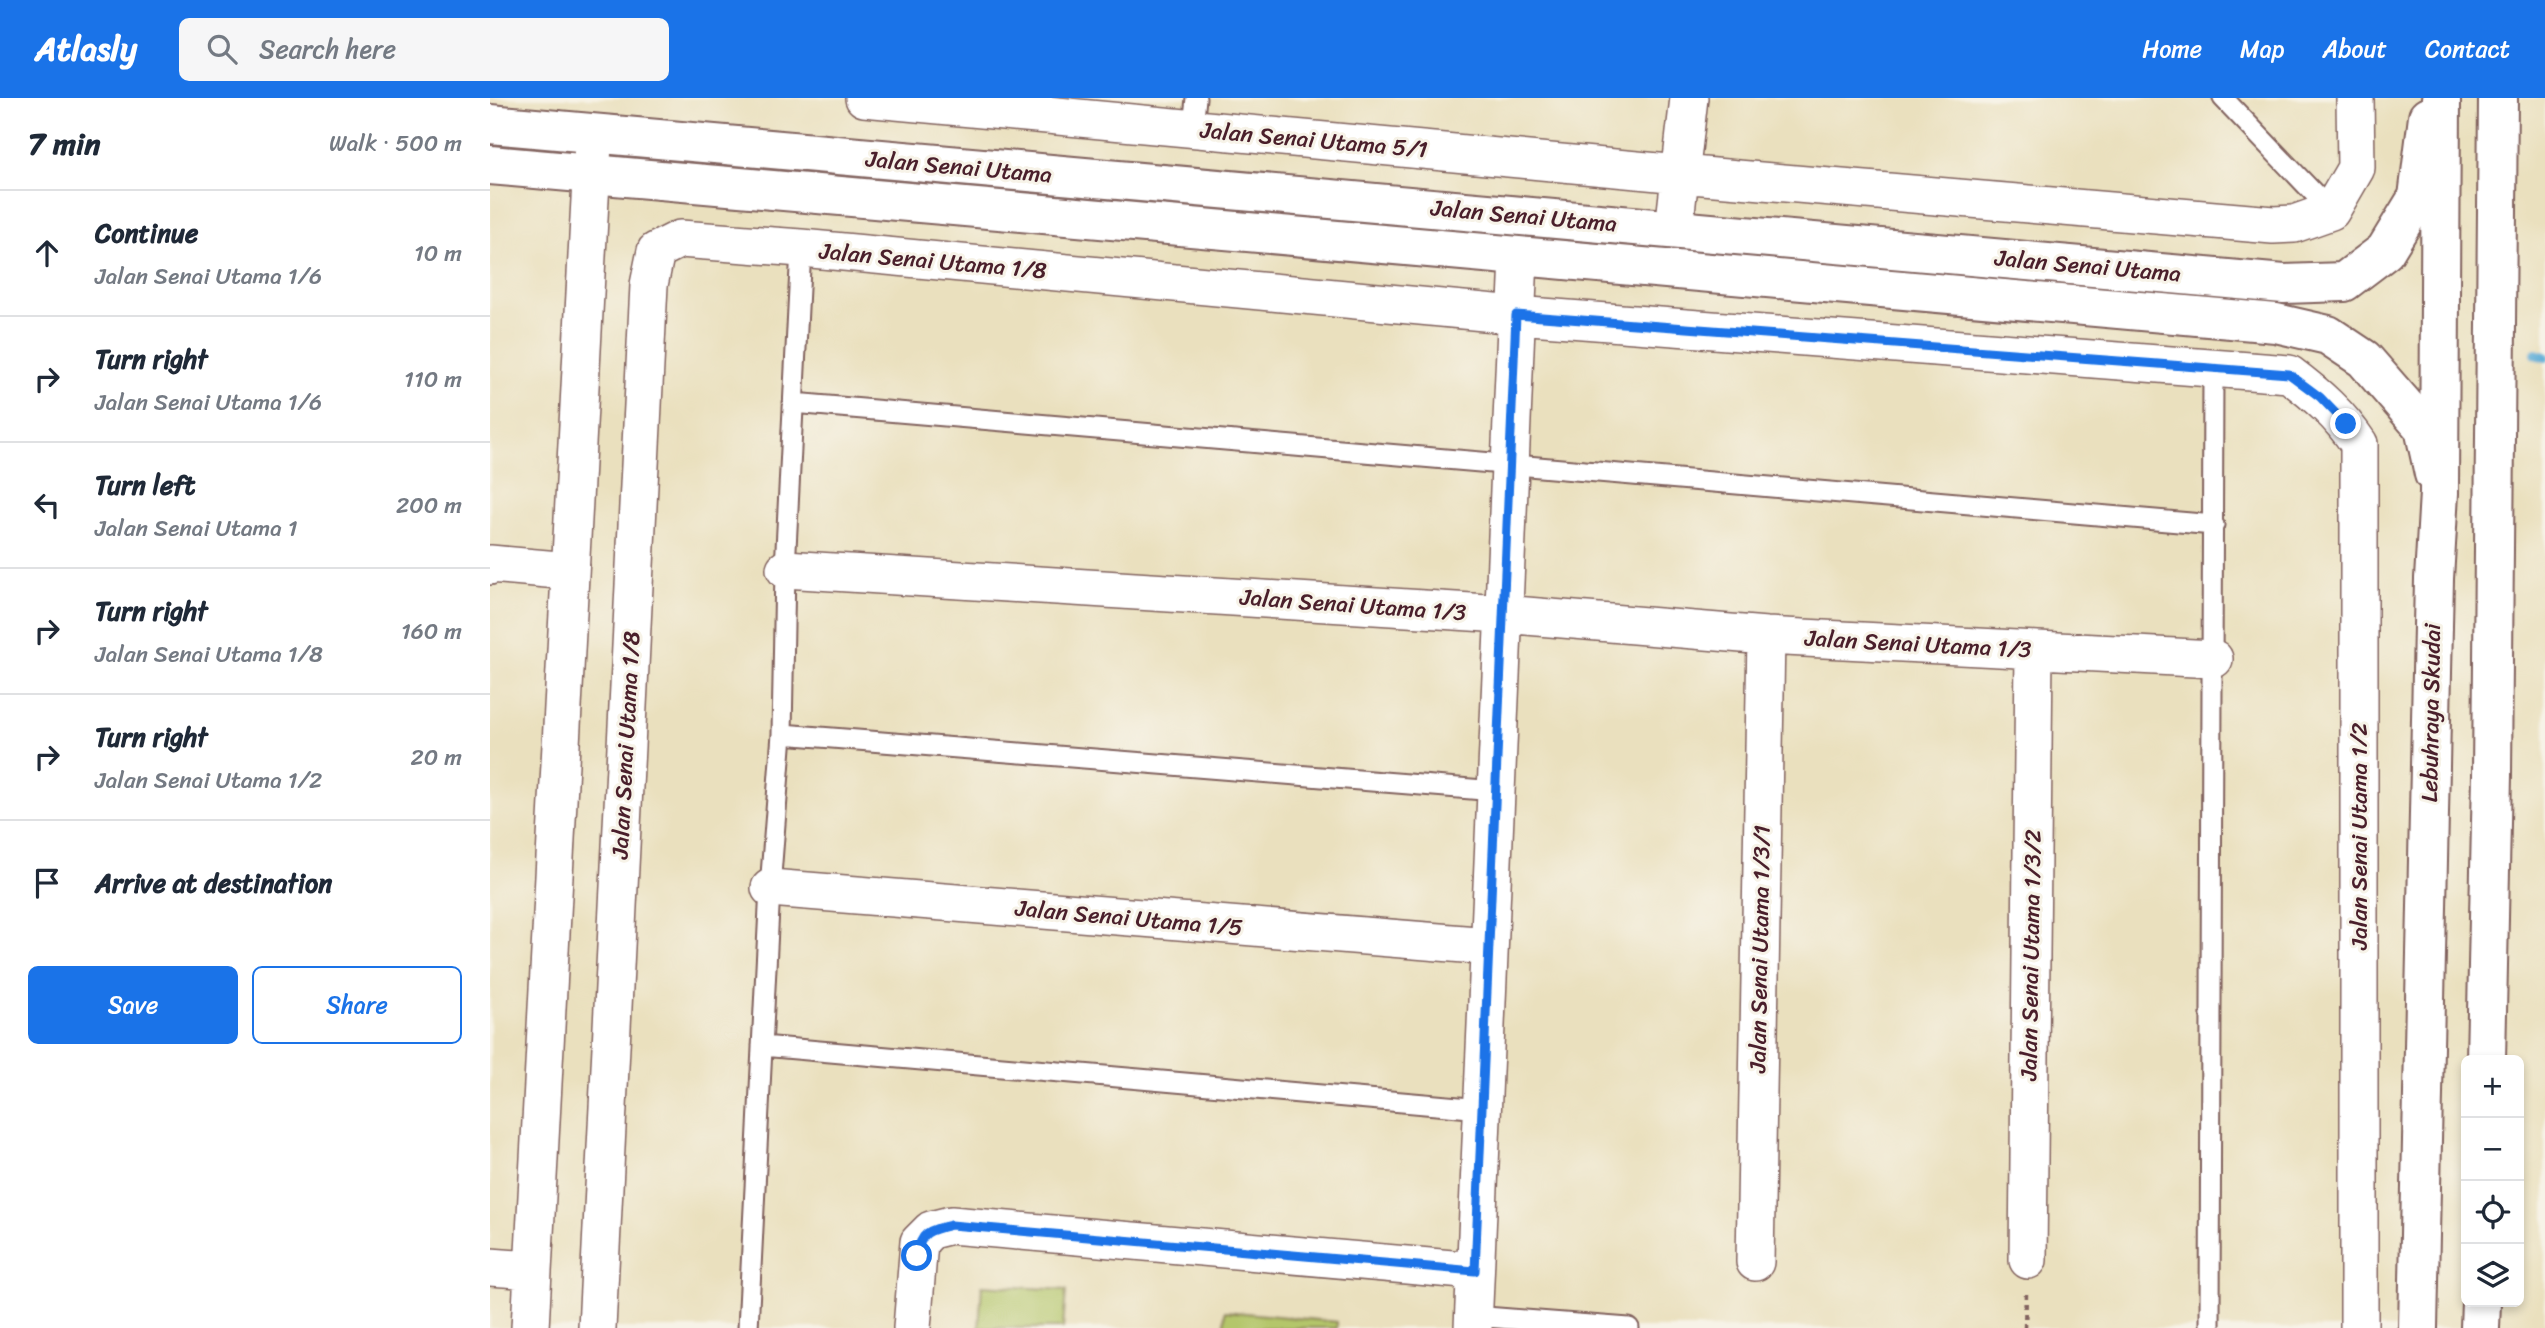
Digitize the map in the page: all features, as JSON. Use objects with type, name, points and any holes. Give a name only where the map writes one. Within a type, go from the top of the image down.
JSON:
[{"type":"main road","name":"Jalan Senai Utama","points":[[490,124],[2284,284],[2344,282],[2385,251],[2418,197],[2430,98]]},
{"type":"main road","name":"Lebuhraya Skudai","points":[[2418,1328],[2434,593],[2439,493],[2441,98]]},
{"type":"main road","points":[[2486,1055],[2492,775],[2498,98]]},
{"type":"main road","name":"Jalan Senai Utama","points":[[490,165],[2276,324],[2328,335],[2364,359],[2424,428],[2439,493]]},
{"type":"main road","points":[[2480,1328],[2481,1307]]},
{"type":"street","name":"Jalan Senai Utama 5/1","points":[[864,98],[1195,113],[1680,174],[2273,225],[2294,224],[2331,211]]},
{"type":"street","points":[[1674,229],[1689,98]]},
{"type":"street","points":[[2331,211],[2356,168],[2355,98]]},
{"type":"street","points":[[530,1328],[594,135]]},
{"type":"street","name":"Jalan Senai Utama 1/8","points":[[597,1328],[649,285],[656,251],[680,239],[801,248],[1516,315],[2289,374]]},
{"type":"street","points":[[1473,1322],[1519,257]]},
{"type":"street","name":"Jalan Senai Utama 1/2","points":[[2289,374],[2320,397],[2346,424],[2359,444],[2359,1328]]},
{"type":"street","points":[[490,566],[570,571]]},
{"type":"street","name":"Jalan Senai Utama 1/3","points":[[785,569],[1503,614],[1766,636],[2214,659]]},
{"type":"street","name":"Jalan Senai Utama 1/3/1","points":[[1755,1262],[1766,636]]},
{"type":"street","name":"Jalan Senai Utama 1/3/2","points":[[2028,1261],[2034,650]]},
{"type":"street","name":"Jalan Senai Utama 1/5","points":[[770,888],[1489,946]]},
{"type":"street","points":[[912,1328],[919,1242],[931,1230],[951,1225],[1475,1271]]},
{"type":"street","points":[[490,1267],[533,1270]]},
{"type":"lane","points":[[2223,98],[2331,211]]},
{"type":"lane","points":[[748,1328],[770,888],[782,734],[785,569],[801,248]]},
{"type":"lane","points":[[2210,1328],[2213,367]]},
{"type":"lane","points":[[793,403],[2214,525]]},
{"type":"lane","points":[[782,734],[1496,791]]},
{"type":"lane","points":[[762,1045],[1482,1109]]},
{"type":"lane","points":[[1473,1322],[1629,1328]]},
{"type":"green space","points":[[982,1285],[1066,1290],[1063,1328],[979,1328]]},
{"type":"green space","points":[[1225,1311],[1337,1322],[1337,1328],[1224,1328]]},
{"type":"waterway","points":[[2536,354],[2545,357]]},
{"type":"route","points":[[917,1256],[919,1242],[931,1230],[951,1225],[1475,1271],[1516,315],[2289,374],[2320,397],[2346,424]]}]
